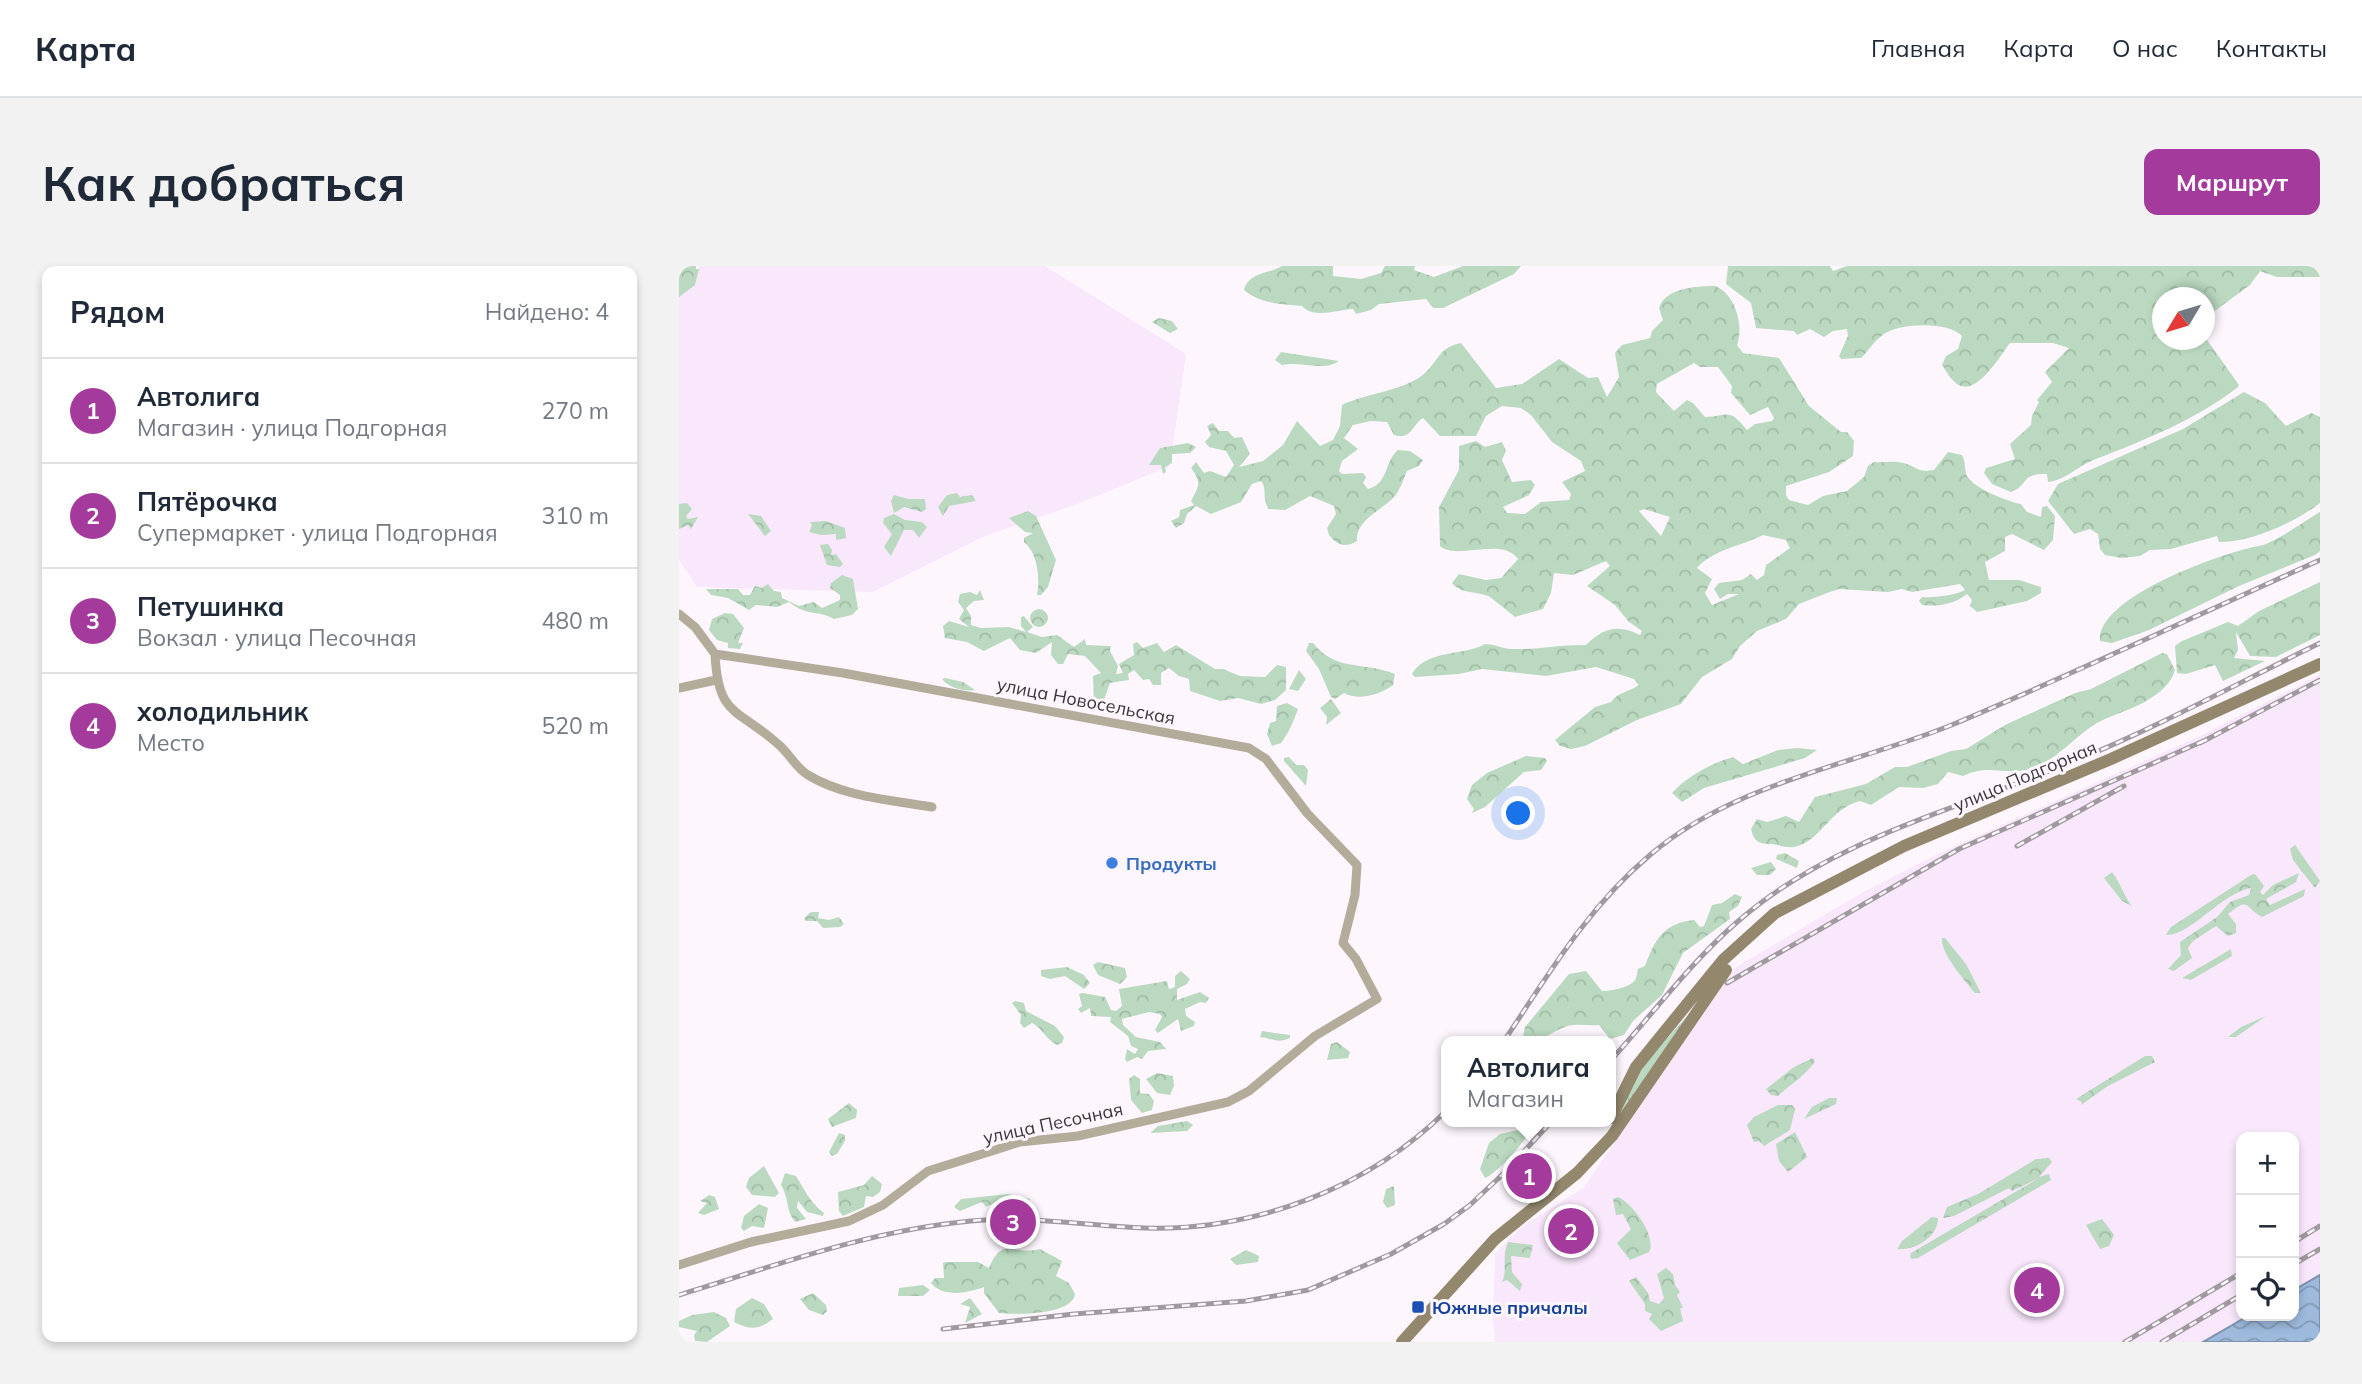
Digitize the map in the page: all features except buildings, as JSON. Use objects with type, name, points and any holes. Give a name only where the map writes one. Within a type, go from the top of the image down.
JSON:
[{"type":"main road","name":"улица Подгорная","points":[[1616,1108],[1636,1067],[1723,960],[1775,913],[1904,846],[2111,759],[2320,664]]},
{"type":"main road","name":"улица Подгорная","points":[[1402,1342],[1495,1239],[1591,1158],[1619,1126],[1752,934]]},
{"type":"main road","name":"улица Подгорная","points":[[1591,1158],[1606,1127]]},
{"type":"street","points":[[679,614],[695,627],[715,654],[716,680],[725,705],[779,744],[806,774],[846,791],[932,807]]},
{"type":"street","name":"улица Новосельская","points":[[715,654],[856,676],[1249,748],[1266,759],[1307,813],[1356,865],[1355,895],[1343,943],[1356,959]]},
{"type":"street","points":[[679,688],[716,680]]},
{"type":"street","name":"улица Песочная","points":[[679,1265],[751,1242],[849,1221],[883,1205],[928,1171],[1020,1142],[1077,1136],[1228,1102],[1249,1091],[1315,1036],[1377,999],[1356,959]]},
{"type":"shaded area","points":[[700,266],[1045,266],[1186,354],[1170,466],[1080,503],[985,536],[873,592],[697,587],[679,560],[679,293]]},
{"type":"shaded area","points":[[2320,675],[2320,1275],[2299,1287],[2299,1132],[2236,1132],[2236,1321],[2239,1321],[2203,1342],[1495,1342],[1495,1254],[1519,1229],[1584,1187],[1736,967],[1865,891],[1940,853],[2200,736]]},
{"type":"green space","points":[[679,266],[696,266],[696,269],[699,269],[695,285],[679,297]]},
{"type":"green space","points":[[1282,266],[1333,266],[1333,276],[1361,279],[1381,273],[1385,266],[1415,266],[1414,270],[1434,277],[1463,266],[1521,266],[1514,274],[1443,308],[1433,308],[1426,299],[1379,304],[1371,310],[1356,314],[1353,309],[1312,312],[1302,306],[1264,301],[1244,290],[1250,280]]},
{"type":"green space","points":[[1728,266],[1830,266],[1833,271],[1847,266],[2320,266],[2320,277],[2277,277],[2260,271],[2250,285],[2215,311],[2215,287],[2152,287],[2152,350],[2214,350],[2239,385],[2237,388],[2187,420],[2151,437],[2090,462],[2061,478],[2048,482],[2047,474],[2038,474],[2028,478],[2011,492],[1992,484],[1984,473],[1986,468],[2015,459],[2010,444],[2031,425],[2039,402],[2037,400],[2052,382],[2045,372],[2069,348],[2053,343],[2010,343],[1982,378],[1968,387],[1961,386],[1955,383],[1942,365],[1946,356],[1958,349],[1962,336],[1955,331],[1924,325],[1891,330],[1877,339],[1861,358],[1841,359],[1839,356],[1848,336],[1847,329],[1833,331],[1824,337],[1810,329],[1797,335],[1794,331],[1756,328],[1751,303],[1726,284]]},
{"type":"green space","points":[[1715,286],[1728,296],[1737,312],[1737,345],[1743,353],[1779,358],[1809,406],[1841,432],[1847,432],[1854,441],[1853,456],[1829,472],[1786,486],[1789,500],[1808,505],[1823,496],[1847,491],[1864,477],[1868,466],[1874,462],[1899,462],[1928,471],[1934,470],[1948,452],[1962,455],[1967,476],[1976,485],[2021,504],[2027,512],[2041,517],[2042,507],[2047,506],[2055,516],[2053,540],[2044,550],[2012,534],[2005,537],[2005,551],[1985,562],[1989,580],[2019,580],[2041,587],[2041,593],[2027,601],[1977,612],[1970,606],[1972,600],[1967,594],[1940,605],[1922,605],[1919,601],[1922,597],[1945,596],[1965,590],[1960,584],[1912,592],[1902,589],[1888,592],[1839,589],[1799,604],[1786,619],[1757,631],[1740,646],[1732,659],[1702,677],[1681,704],[1637,720],[1585,746],[1571,749],[1560,746],[1555,740],[1595,707],[1611,702],[1639,685],[1634,679],[1596,667],[1546,676],[1482,669],[1459,674],[1415,677],[1412,674],[1427,660],[1485,644],[1512,649],[1586,645],[1605,631],[1618,629],[1640,635],[1642,631],[1629,622],[1615,605],[1587,586],[1610,566],[1606,561],[1573,575],[1554,573],[1551,593],[1543,609],[1515,617],[1488,596],[1464,591],[1452,583],[1459,574],[1486,580],[1501,578],[1518,559],[1511,552],[1501,549],[1457,551],[1440,546],[1439,507],[1459,470],[1459,446],[1476,441],[1485,447],[1502,442],[1506,451],[1502,460],[1512,482],[1531,480],[1535,485],[1529,495],[1503,507],[1507,513],[1525,514],[1541,502],[1569,500],[1571,494],[1562,482],[1585,471],[1581,461],[1552,442],[1531,415],[1521,408],[1502,406],[1486,416],[1476,436],[1440,436],[1423,418],[1404,436],[1394,435],[1387,422],[1371,421],[1353,425],[1344,438],[1358,449],[1342,461],[1339,471],[1342,474],[1363,473],[1366,477],[1363,483],[1368,489],[1380,482],[1398,450],[1410,451],[1423,460],[1419,466],[1407,471],[1397,493],[1366,520],[1358,533],[1357,541],[1349,545],[1339,544],[1329,535],[1327,528],[1336,514],[1334,506],[1310,496],[1285,510],[1269,509],[1261,481],[1252,484],[1241,502],[1211,514],[1196,506],[1187,514],[1184,523],[1176,528],[1171,521],[1179,517],[1180,510],[1194,505],[1191,501],[1198,481],[1191,468],[1196,462],[1204,473],[1210,471],[1226,477],[1234,465],[1226,451],[1209,447],[1205,442],[1211,435],[1207,426],[1213,423],[1219,431],[1228,431],[1234,438],[1242,437],[1250,454],[1239,467],[1263,461],[1283,445],[1297,421],[1320,446],[1333,440],[1340,426],[1342,405],[1411,382],[1426,373],[1447,348],[1461,343],[1496,388],[1522,384],[1559,359],[1588,378],[1598,377],[1607,397],[1619,377],[1615,353],[1622,345],[1650,338],[1652,331],[1663,320],[1659,308],[1662,301],[1674,292]],"holes":[[[1694,363],[1700,367],[1718,367],[1732,386],[1731,393],[1750,415],[1768,407],[1774,418],[1772,421],[1755,424],[1747,430],[1728,414],[1705,417],[1687,400],[1674,411],[1656,392],[1657,384]],[[1644,509],[1670,517],[1661,536],[1639,511]],[[1763,535],[1786,540],[1790,548],[1766,565],[1764,575],[1757,580],[1751,574],[1742,580],[1719,583],[1714,589],[1720,599],[1728,594],[1739,594],[1712,605],[1705,593],[1712,579],[1697,568],[1720,552]]]},
{"type":"green space","points":[[1159,318],[1172,321],[1178,329],[1170,333],[1152,322]]},
{"type":"green space","points":[[1281,352],[1339,361],[1327,366],[1282,365],[1275,360]]},
{"type":"green space","points":[[2244,392],[2265,403],[2286,426],[2311,413],[2320,417],[2320,503],[2298,517],[2272,530],[2244,539],[2219,542],[2217,536],[2171,549],[2150,550],[2140,556],[2122,558],[2105,555],[2100,549],[2098,534],[2090,529],[2074,534],[2048,501],[2058,484],[2183,429]]},
{"type":"green space","points":[[1188,443],[1196,447],[1190,453],[1172,454],[1172,463],[1165,467],[1166,472],[1163,474],[1161,465],[1149,465],[1160,448]]},
{"type":"green space","points":[[957,493],[960,497],[972,495],[976,501],[949,506],[943,516],[938,507],[947,495]]},
{"type":"green space","points":[[894,495],[908,499],[925,499],[926,509],[922,512],[904,507],[894,513],[891,501]]},
{"type":"green space","points":[[687,503],[692,509],[686,516],[688,519],[698,517],[691,529],[688,525],[679,529],[679,504]]},
{"type":"green space","points":[[1028,511],[1036,516],[1056,560],[1048,587],[1041,595],[1037,595],[1038,574],[1035,559],[1024,542],[1024,538],[1033,533],[1025,532],[1009,518]]},
{"type":"green space","points":[[2320,512],[2320,551],[2315,555],[2239,586],[2149,630],[2112,643],[2100,641],[2104,624],[2140,592],[2194,566],[2266,544]]},
{"type":"green space","points":[[748,514],[761,516],[771,531],[765,536]]},
{"type":"green space","points":[[894,514],[905,520],[922,522],[927,527],[919,538],[913,530],[904,530],[891,556],[884,547],[892,534],[883,523],[884,518]]},
{"type":"green space","points":[[826,521],[845,528],[846,538],[836,540],[836,534],[821,535],[809,532],[812,525],[810,522]]},
{"type":"green space","points":[[828,544],[832,550],[831,555],[836,554],[843,564],[840,567],[827,565],[820,545]]},
{"type":"green space","points":[[842,575],[853,579],[858,609],[852,615],[834,619],[802,610],[789,602],[777,607],[756,605],[749,610],[728,598],[711,595],[706,589],[738,589],[743,595],[750,595],[755,586],[762,588],[768,584],[774,591],[781,592],[782,598],[799,606],[814,602],[822,608],[840,600],[840,595],[830,588],[831,583]]},
{"type":"green space","points":[[2320,582],[2320,635],[2276,657],[2250,656],[2236,632],[2238,650],[2234,658],[2265,661],[2223,681],[2215,665],[2186,674],[2177,673],[2175,646],[2182,641],[2228,622],[2238,626],[2259,611]]},
{"type":"green space","points":[[980,590],[984,600],[974,601],[966,608],[971,616],[971,625],[981,628],[1009,627],[1026,632],[1021,626],[1021,617],[1024,616],[1033,627],[1027,632],[1042,637],[1057,635],[1074,647],[1085,639],[1086,645],[1111,646],[1110,651],[1118,666],[1116,674],[1123,673],[1119,664],[1134,655],[1133,644],[1137,642],[1143,648],[1157,643],[1164,652],[1176,645],[1215,669],[1223,669],[1240,676],[1265,677],[1277,665],[1286,667],[1286,690],[1275,700],[1261,704],[1238,698],[1220,701],[1190,691],[1189,679],[1179,676],[1169,668],[1161,673],[1161,685],[1153,685],[1149,679],[1143,680],[1134,670],[1128,674],[1129,680],[1110,683],[1102,705],[1094,709],[1093,676],[1101,673],[1085,656],[1068,654],[1063,664],[1058,664],[1051,655],[1052,642],[1036,653],[1020,650],[1010,638],[984,651],[967,642],[945,638],[943,626],[949,621],[969,627],[959,619],[964,610],[958,602],[960,594],[970,592],[977,595]]},
{"type":"green space","points":[[1039,609],[1045,612],[1048,618],[1045,624],[1039,627],[1033,624],[1030,618],[1033,612]]},
{"type":"green space","points":[[725,613],[733,614],[744,628],[738,643],[743,643],[740,649],[728,648],[728,643],[717,640],[709,630],[712,619]]},
{"type":"green space","points":[[1309,643],[1341,662],[1395,674],[1393,685],[1369,696],[1356,697],[1344,693],[1335,699],[1331,697],[1319,669],[1306,651]]},
{"type":"green space","points":[[2162,653],[2167,654],[2175,670],[2162,689],[2138,705],[2097,723],[2059,753],[2035,767],[2016,771],[1982,770],[1963,776],[1948,772],[1938,784],[1923,788],[1899,787],[1871,805],[1860,801],[1849,805],[1811,839],[1794,847],[1761,843],[1753,836],[1751,829],[1757,819],[1767,822],[1786,816],[1799,822],[1815,797],[1866,784],[1895,767],[1907,767],[1951,751],[1966,749],[2005,725],[2075,693],[2091,689]]},
{"type":"green space","points":[[1299,670],[1306,679],[1298,691],[1289,689]]},
{"type":"green space","points":[[942,679],[963,682],[975,690],[953,687]]},
{"type":"green space","points":[[1331,699],[1341,713],[1326,725],[1327,717],[1320,708]]},
{"type":"green space","points":[[1287,703],[1298,709],[1284,739],[1272,746],[1267,734],[1270,723],[1276,721],[1277,706]]},
{"type":"green space","points":[[1778,750],[1817,750],[1805,758],[1704,788],[1682,802],[1672,793],[1692,776],[1733,757],[1743,764]]},
{"type":"green space","points":[[1526,756],[1545,758],[1547,761],[1541,770],[1524,772],[1485,807],[1472,813],[1474,809],[1467,799],[1472,785],[1487,773]]},
{"type":"green space","points":[[1289,757],[1296,765],[1304,765],[1308,770],[1306,786],[1284,761],[1284,758]]},
{"type":"green space","points":[[2295,845],[2320,881],[2315,888],[2293,860],[2290,849]]},
{"type":"green space","points":[[1785,853],[1799,861],[1797,868],[1776,859],[1777,855]]},
{"type":"green space","points":[[1771,862],[1776,869],[1770,875],[1757,875],[1751,868]]},
{"type":"green space","points":[[2112,872],[2132,906],[2122,901],[2104,878]]},
{"type":"green space","points":[[2299,873],[2296,882],[2266,899],[2270,905],[2305,889],[2304,896],[2262,917],[2247,905],[2240,905],[2228,914],[2236,924],[2236,933],[2228,936],[2216,926],[2193,941],[2188,948],[2192,958],[2174,971],[2168,969],[2181,955],[2180,942],[2217,917],[2230,902],[2249,895],[2251,888],[2240,891],[2186,929],[2166,935],[2171,927],[2251,875],[2255,874],[2264,886],[2260,892],[2263,895],[2273,885]]},
{"type":"green space","points":[[1735,894],[1742,897],[1738,906],[1729,912],[1730,919],[1683,953],[1662,995],[1633,1021],[1624,1035],[1608,1036],[1599,1025],[1577,1025],[1565,1027],[1546,1036],[1523,1036],[1525,1027],[1569,974],[1586,971],[1602,991],[1629,985],[1635,980],[1638,969],[1645,966],[1662,934],[1675,925],[1694,920],[1700,927],[1704,926],[1712,905],[1722,903]]},
{"type":"green space","points":[[811,912],[819,912],[818,918],[829,920],[839,917],[844,924],[840,927],[823,928],[817,921],[806,921],[804,918]]},
{"type":"green space","points":[[1942,938],[1945,938],[1966,964],[1981,993],[1975,993],[1954,967],[1942,944]]},
{"type":"green space","points":[[2231,949],[2232,956],[2191,980],[2182,978]]},
{"type":"green space","points":[[1098,962],[1125,968],[1127,977],[1120,984],[1098,975],[1093,965]]},
{"type":"green space","points":[[1067,967],[1084,975],[1090,983],[1084,989],[1065,976],[1050,979],[1041,976],[1041,970]]},
{"type":"green space","points":[[1181,971],[1190,979],[1187,984],[1177,989],[1177,1000],[1200,992],[1209,998],[1206,1003],[1200,1002],[1185,1009],[1186,1016],[1195,1022],[1194,1026],[1181,1031],[1178,1019],[1158,1033],[1155,1030],[1162,1017],[1160,1014],[1149,1012],[1122,1019],[1123,1025],[1136,1037],[1160,1042],[1166,1049],[1148,1051],[1142,1059],[1137,1057],[1127,1062],[1127,1049],[1135,1054],[1138,1049],[1131,1046],[1128,1036],[1110,1022],[1111,1017],[1091,1016],[1090,1008],[1081,1013],[1078,1009],[1082,1006],[1079,994],[1083,993],[1105,997],[1111,1010],[1116,1011],[1122,1006],[1119,989],[1167,981],[1169,989],[1175,987],[1175,976]]},
{"type":"green space","points":[[1012,1003],[1024,1003],[1026,1011],[1055,1026],[1064,1037],[1062,1043],[1053,1043],[1032,1023],[1024,1028],[1020,1023],[1021,1015]]},
{"type":"green space","points":[[1688,1015],[1616,1122],[1644,1064]]},
{"type":"green space","points":[[2266,1016],[2236,1037],[2228,1037],[2241,1027]]},
{"type":"green space","points":[[1262,1031],[1290,1035],[1290,1038],[1278,1041],[1260,1037]]},
{"type":"green space","points":[[1337,1042],[1350,1052],[1348,1058],[1327,1060],[1331,1044]]},
{"type":"green space","points":[[2145,1056],[2152,1056],[2155,1062],[2108,1086],[2081,1105],[2082,1102],[2076,1099]]},
{"type":"green space","points":[[1813,1058],[1815,1061],[1807,1071],[1778,1096],[1771,1095],[1766,1089],[1794,1067]]},
{"type":"green space","points":[[1157,1073],[1173,1076],[1174,1086],[1170,1095],[1157,1093],[1146,1079]]},
{"type":"green space","points":[[1134,1075],[1140,1079],[1140,1093],[1149,1094],[1154,1101],[1152,1110],[1142,1113],[1131,1100],[1129,1079]]},
{"type":"green space","points":[[1829,1098],[1837,1098],[1836,1104],[1804,1119],[1812,1107]]},
{"type":"green space","points":[[849,1103],[857,1110],[856,1118],[832,1127],[828,1119]]},
{"type":"green space","points":[[1778,1105],[1792,1105],[1795,1109],[1790,1130],[1764,1146],[1759,1141],[1754,1142],[1747,1125],[1754,1117]]},
{"type":"green space","points":[[1187,1121],[1193,1125],[1187,1131],[1150,1133],[1158,1126]]},
{"type":"green space","points":[[1531,1127],[1511,1156],[1485,1178],[1480,1169],[1489,1143],[1500,1134]]},
{"type":"green space","points":[[1795,1132],[1807,1157],[1788,1172],[1779,1161],[1776,1144]]},
{"type":"green space","points":[[839,1133],[845,1135],[845,1141],[837,1154],[832,1156],[829,1152]]},
{"type":"green space","points":[[2049,1158],[2052,1162],[2039,1177],[2049,1174],[2051,1180],[1918,1258],[1910,1257],[1911,1253],[2039,1178],[2012,1191],[2009,1188],[1954,1216],[1943,1218],[1947,1207],[1978,1194],[2036,1159]]},
{"type":"green space","points":[[764,1166],[779,1193],[775,1197],[752,1195],[746,1187],[749,1178]]},
{"type":"green space","points":[[785,1173],[796,1176],[811,1201],[824,1213],[823,1216],[807,1212],[798,1201],[797,1208],[806,1219],[795,1222],[781,1185]]},
{"type":"green space","points":[[872,1176],[882,1184],[880,1192],[873,1197],[866,1196],[864,1207],[843,1216],[839,1211],[838,1192],[864,1185]]},
{"type":"green space","points":[[1394,1186],[1395,1205],[1387,1208],[1383,1202],[1386,1189]]},
{"type":"green space","points":[[1008,1194],[1030,1199],[1029,1204],[1003,1206],[996,1202],[986,1207],[982,1202],[960,1211],[954,1207],[961,1199]]},
{"type":"green space","points":[[709,1195],[715,1197],[719,1209],[704,1215],[698,1213],[707,1203],[700,1201]]},
{"type":"green space","points":[[1618,1197],[1637,1213],[1650,1238],[1649,1252],[1630,1260],[1617,1243],[1631,1229],[1623,1214],[1616,1215],[1613,1199]]},
{"type":"green space","points":[[759,1204],[768,1208],[764,1228],[752,1226],[744,1231],[741,1228],[744,1216]]},
{"type":"green space","points":[[1932,1217],[1938,1218],[1930,1237],[1911,1248],[1897,1249],[1902,1241]]},
{"type":"green space","points":[[2102,1219],[2114,1235],[2109,1246],[2100,1249],[2086,1225]]},
{"type":"green space","points":[[1508,1242],[1533,1245],[1530,1258],[1511,1256],[1512,1272],[1522,1284],[1520,1291],[1507,1280],[1502,1282]]},
{"type":"green space","points":[[1004,1249],[1040,1249],[1062,1261],[1056,1276],[1069,1283],[1075,1294],[1072,1301],[1055,1310],[999,1313],[984,1293],[984,1287],[971,1291],[949,1292],[936,1288],[931,1283],[935,1278],[944,1278],[943,1263],[946,1262],[978,1262],[989,1268],[994,1258]]},
{"type":"green space","points":[[1246,1250],[1259,1256],[1258,1262],[1236,1265],[1230,1259]]},
{"type":"green space","points":[[1666,1268],[1673,1274],[1675,1285],[1680,1292],[1677,1295],[1683,1308],[1680,1308],[1683,1321],[1661,1331],[1649,1319],[1652,1314],[1645,1311],[1645,1304],[1629,1281],[1636,1277],[1648,1293],[1650,1301],[1659,1304],[1664,1298],[1657,1274]]},
{"type":"green space","points":[[923,1285],[930,1290],[923,1296],[898,1296],[899,1288]]},
{"type":"green space","points":[[813,1293],[826,1305],[827,1311],[823,1315],[809,1310],[800,1299]]},
{"type":"green space","points":[[752,1298],[764,1304],[773,1319],[755,1328],[734,1322],[736,1309]]},
{"type":"green space","points":[[970,1298],[982,1314],[965,1323],[970,1307],[960,1304]]},
{"type":"green space","points":[[714,1312],[726,1318],[730,1326],[707,1342],[695,1341],[694,1335],[697,1331],[679,1327],[679,1321],[692,1315]]},
{"type":"water","points":[[2320,1275],[2320,1342],[2203,1342],[2239,1321],[2299,1321],[2299,1287]]},
{"type":"railway","points":[[1507,1036],[1588,919],[1628,875],[1683,830],[1718,810],[1793,778],[1949,726],[2320,560]]},
{"type":"railway","points":[[1616,1054],[1687,972],[1736,923],[1773,894],[1814,868],[1899,828],[2108,747],[2320,643]]},
{"type":"railway","points":[[2200,743],[2320,680]]},
{"type":"railway","points":[[1727,983],[1959,849],[2208,739]]},
{"type":"railway","points":[[2017,846],[2124,786]]},
{"type":"railway","points":[[679,1295],[823,1250],[934,1226],[1014,1219],[1145,1228],[1186,1227],[1228,1222],[1268,1213],[1308,1199],[1382,1162],[1416,1138],[1441,1115]]},
{"type":"railway","points":[[943,1329],[1074,1314],[1246,1301],[1308,1290],[1391,1254],[1444,1224],[1470,1205],[1504,1173],[1546,1127]]},
{"type":"railway","points":[[2299,1239],[2320,1226]]},
{"type":"railway","points":[[2299,1261],[2320,1249]]},
{"type":"railway","points":[[2125,1342],[2236,1276]]},
{"type":"railway","points":[[2162,1342],[2236,1298]]},
{"type":"place","name":"Продукты","points":[[1112,863]]},
{"type":"place","name":"Автолига","points":[[1529,1176]]},
{"type":"place","name":"Петушинка","points":[[1013,1222]]},
{"type":"place","name":"Пятёрочка","points":[[1571,1231]]},
{"type":"place","name":"холодильник","points":[[2037,1290]]},
{"type":"place","name":"Южные причалы","points":[[1418,1307]]}]
